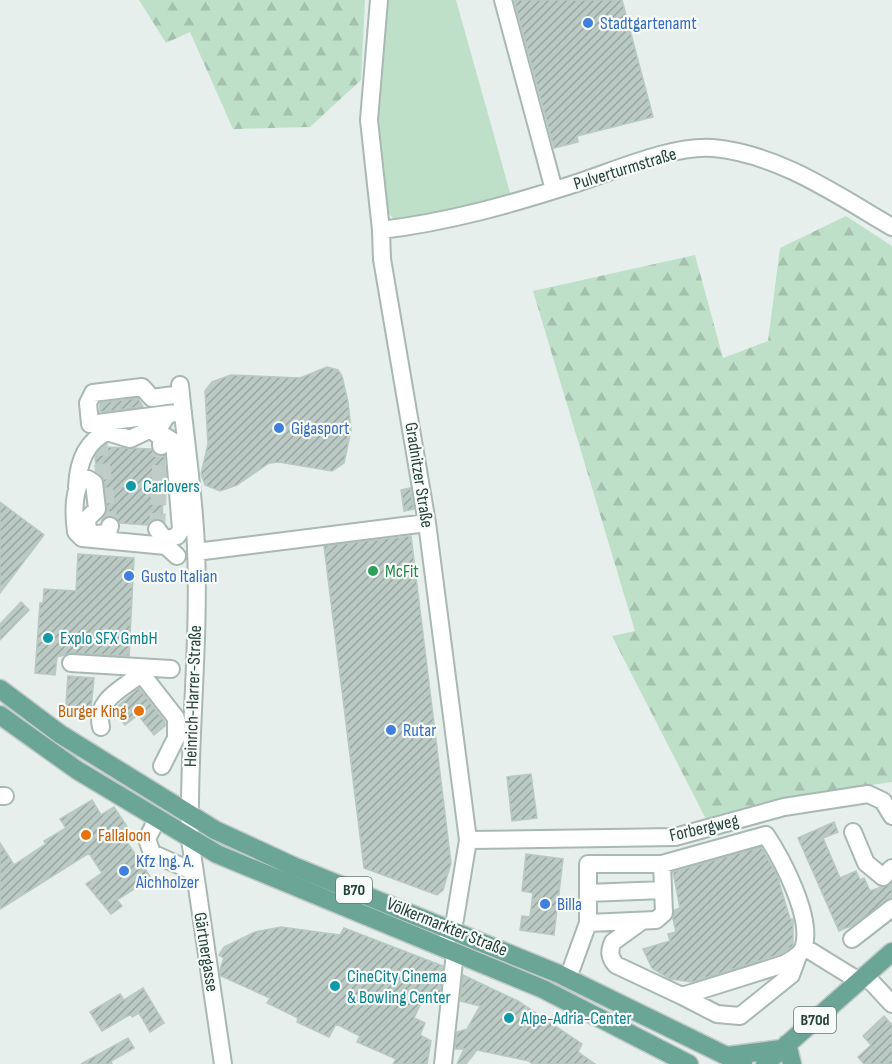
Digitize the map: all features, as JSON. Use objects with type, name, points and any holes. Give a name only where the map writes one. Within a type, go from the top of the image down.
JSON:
[{"type":"main road","name":"Völkermarkter Straße","points":[[2,695],[190,816],[242,844],[452,928],[568,978],[735,1061]]},
{"type":"main road","name":"Völkermarkter Straße","points":[[0,715],[47,749],[190,839],[273,879],[543,989],[689,1064]]},
{"type":"main road","points":[[47,749],[60,734]]},
{"type":"main road","name":"B70d","points":[[765,1064],[787,1052],[892,951]]},
{"type":"main road","points":[[735,1061],[787,1052]]},
{"type":"street","name":"Gradnitzer Straße","points":[[379,0],[369,120],[382,259],[427,523],[468,840],[449,949],[443,1064]]},
{"type":"street","points":[[502,0],[554,190]]},
{"type":"street","name":"Pulverturmstraße","points":[[381,230],[429,224],[511,204],[677,151],[713,148],[759,158],[812,180],[892,227]]},
{"type":"street","name":"Heinrich-Harrer-Straße","points":[[175,413],[90,424],[88,403],[93,393],[142,387],[152,398],[181,389],[175,413],[196,552],[195,708],[190,839]]},
{"type":"street","points":[[159,439],[175,413]]},
{"type":"street","points":[[151,429],[159,439],[174,441],[181,530],[177,536],[162,539],[82,538],[76,532],[77,487],[81,457],[102,435],[107,432],[130,439],[151,429]]},
{"type":"street","points":[[77,487],[81,480],[88,479],[94,483],[97,509],[86,524],[88,531],[108,533],[110,526]]},
{"type":"street","points":[[76,505],[79,513],[91,515]]},
{"type":"street","points":[[196,552],[427,523]]},
{"type":"street","points":[[92,550],[177,556],[162,539]]},
{"type":"street","points":[[71,663],[171,669]]},
{"type":"street","points":[[101,727],[99,717],[102,704],[138,676],[144,677],[176,718],[176,738],[162,766]]},
{"type":"street","name":"Forbergweg","points":[[468,840],[675,837],[784,807],[868,794],[883,801],[892,816]]},
{"type":"street","points":[[157,819],[147,839],[152,853],[194,872]]},
{"type":"street","points":[[853,832],[866,863],[882,877],[892,868]]},
{"type":"street","points":[[568,978],[588,923],[588,864],[662,864],[766,835],[780,857],[794,891],[803,922],[801,951],[792,975],[740,1016],[717,1014],[616,965],[612,960],[610,948],[613,942],[642,921]]},
{"type":"street","name":"Gärtnergasse","points":[[190,839],[223,1064]]},
{"type":"street","points":[[588,923],[656,920],[664,913],[662,864]]},
{"type":"street","points":[[588,893],[663,890]]},
{"type":"street","points":[[852,939],[892,908]]},
{"type":"street","points":[[801,951],[862,978],[892,1004]]},
{"type":"street","points":[[682,996],[784,964],[801,951]]},
{"type":"green space","points":[[139,0],[365,0],[361,80],[310,127],[233,129],[190,32],[166,43]]},
{"type":"green space","points":[[386,0],[456,0],[511,196],[434,216],[396,221],[382,207],[373,117]]},
{"type":"green space","points":[[846,216],[892,246],[892,782],[782,798],[707,821],[612,636],[635,631],[533,291],[695,255],[723,358],[768,341],[780,248]]},
{"type":"building","points":[[514,0],[622,0],[653,117],[577,136],[578,142],[554,148]]},
{"type":"building","name":"Gigasport","points":[[327,367],[338,370],[342,376],[348,402],[351,430],[344,463],[332,471],[279,462],[269,463],[237,485],[220,491],[205,485],[201,474],[208,444],[205,391],[212,382],[231,375],[300,378]]},
{"type":"building","points":[[138,398],[143,407],[100,412],[100,403]]},
{"type":"building","name":"Carlovers","points":[[105,447],[151,449],[156,455],[165,456],[162,520],[155,519],[147,525],[120,523],[112,516],[103,518],[107,508],[104,482],[97,473],[95,457]]},
{"type":"building","points":[[410,488],[414,509],[404,511],[401,490]]},
{"type":"building","points":[[0,502],[44,535],[0,593]]},
{"type":"building","name":"Rutar","points":[[411,536],[451,863],[443,890],[437,895],[364,868],[324,546]]},
{"type":"building","points":[[78,554],[134,558],[129,656],[71,653],[57,657],[55,675],[35,673],[40,603],[43,603],[44,589],[76,591]]},
{"type":"building","points":[[21,602],[29,610],[0,640],[0,624]]},
{"type":"building","points":[[68,676],[94,678],[90,718],[65,717]]},
{"type":"building","name":"Burger King","points":[[139,688],[165,722],[165,726],[154,735],[138,715],[125,725],[113,710]]},
{"type":"building","points":[[531,774],[537,818],[512,821],[507,777]]},
{"type":"building","points":[[92,800],[101,815],[114,807],[128,828],[121,833],[151,878],[117,900],[122,906],[111,914],[86,884],[102,873],[89,853],[0,909],[0,843],[14,865],[46,844],[44,841],[66,828],[60,819]]},
{"type":"building","points":[[834,822],[838,832],[823,838],[840,878],[856,871],[860,880],[864,878],[870,891],[892,883],[892,898],[853,925],[839,931],[798,838]]},
{"type":"building","points":[[761,847],[777,875],[790,919],[793,919],[793,946],[780,954],[692,982],[670,979],[652,968],[643,949],[670,941],[668,934],[676,932],[673,919],[674,910],[680,908],[673,872]]},
{"type":"building","name":"Billa","points":[[526,854],[563,859],[554,935],[520,930],[522,916],[530,917],[533,893],[522,891]]},
{"type":"building","name":"CineCity Cinema & Bowling Center","points":[[281,927],[340,935],[344,928],[443,966],[440,996],[426,992],[414,1018],[425,1023],[420,1035],[431,1041],[427,1064],[393,1064],[396,1059],[357,1042],[360,1036],[336,1024],[329,1037],[297,1022],[298,1018],[267,1003],[270,998],[221,976],[220,969],[224,958],[219,955],[224,947],[255,932]]},
{"type":"building","name":"Alpe-Adria-Center","points":[[463,975],[518,1001],[582,1044],[578,1052],[595,1064],[532,1064],[529,1061],[477,1050],[466,1064],[457,1064],[464,1049],[455,1049],[457,1032],[467,1029],[480,1006],[460,1001]]},
{"type":"building","points":[[143,988],[164,1023],[150,1032],[139,1013],[132,1017],[131,1014],[102,1031],[90,1012],[120,994],[124,1000]]},
{"type":"building","points":[[884,1016],[892,1025],[892,1064],[864,1064],[858,1057],[871,1045],[863,1036]]},
{"type":"building","points":[[128,1038],[134,1048],[111,1061],[112,1064],[81,1064]]},
{"type":"tunnel","points":[[99,440],[110,526]]},
{"type":"tunnel","points":[[157,529],[161,446]]},
{"type":"place","name":"Stadtgartenamt","points":[[588,23]]},
{"type":"place","name":"Gigasport","points":[[279,428]]},
{"type":"place","name":"Carlovers","points":[[131,486]]},
{"type":"place","name":"McFit","points":[[373,571]]},
{"type":"place","name":"Gusto Italian","points":[[129,576]]},
{"type":"place","name":"Explo SFX GmbH","points":[[48,638]]},
{"type":"place","name":"Burger King","points":[[139,711]]},
{"type":"place","name":"Rutar","points":[[391,730]]},
{"type":"place","name":"Fallaloon","points":[[86,835]]},
{"type":"place","name":"Kfz Ing. A. Aichholzer","points":[[124,871]]},
{"type":"place","name":"Billa","points":[[545,904]]},
{"type":"place","name":"CineCity Cinema & Bowling Center","points":[[335,986]]},
{"type":"place","name":"Alpe-Adria-Center","points":[[509,1018]]}]
